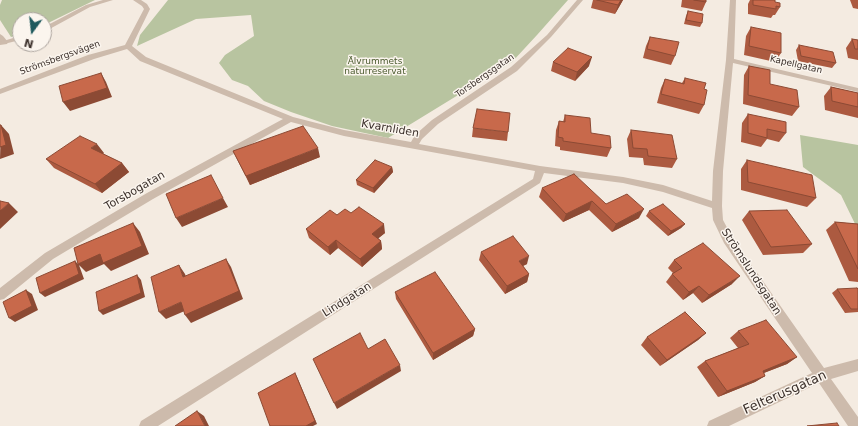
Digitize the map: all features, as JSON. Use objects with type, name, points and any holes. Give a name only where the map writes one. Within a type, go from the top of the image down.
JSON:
[{"type":"street","points":[[52,26],[88,6],[110,0]]},
{"type":"street","points":[[128,46],[147,9],[145,5],[136,0]]},
{"type":"street","name":"Torsbergsgatan","points":[[414,146],[418,137],[435,122],[514,69],[549,36],[580,0]]},
{"type":"street","name":"Strömslundsgatan","points":[[733,0],[730,60],[718,171],[718,220],[728,240],[856,426]]},
{"type":"street","points":[[1,40],[12,39]]},
{"type":"street","name":"Strömsbergsvägen","points":[[0,92],[91,57],[128,46]]},
{"type":"street","name":"Kvarnliden","points":[[128,46],[143,59],[290,119],[344,133],[414,146],[540,169],[623,180],[663,189],[717,206]]},
{"type":"street","name":"Kapellgatan","points":[[730,60],[858,90]]},
{"type":"street","name":"Torsbogatan","points":[[0,294],[49,256],[150,196],[290,119]]},
{"type":"street","name":"Lindgatan","points":[[146,426],[537,181],[540,169]]},
{"type":"street","name":"Felterusgatan","points":[[714,426],[821,375],[858,365]]},
{"type":"green space","points":[[2,0],[95,0],[52,21],[52,12],[12,12],[11,37],[0,20],[0,5]]},
{"type":"green space","name":"Älvrummets naturreservat","points":[[168,0],[568,0],[512,62],[388,138],[332,126],[291,112],[264,101],[248,86],[232,80],[219,63],[225,55],[254,36],[251,15],[196,19],[137,46],[140,35]]},
{"type":"green space","points":[[800,135],[858,145],[858,230],[841,195],[803,167]]},
{"type":"building","points":[[597,0],[621,0],[618,5]]},
{"type":"building","points":[[694,0],[706,0],[706,2]]},
{"type":"building","points":[[753,0],[775,0],[775,2],[780,3],[780,7],[776,6],[776,9],[753,5]]},
{"type":"building","points":[[688,11],[703,14],[702,23],[686,20]]},
{"type":"building","points":[[751,27],[781,33],[781,53],[749,46]]},
{"type":"building","points":[[650,37],[679,42],[675,56],[647,49]]},
{"type":"building","points":[[852,39],[858,40],[858,49],[855,49]]},
{"type":"building","points":[[799,45],[833,52],[836,63],[801,56]]},
{"type":"building","points":[[568,48],[592,57],[577,72],[553,62]]},
{"type":"building","points":[[749,66],[770,70],[770,84],[797,90],[799,107],[748,95]]},
{"type":"building","points":[[101,73],[107,88],[63,102],[59,86]]},
{"type":"building","points":[[685,78],[706,83],[704,89],[707,90],[704,105],[661,94],[665,79],[684,84]]},
{"type":"building","points":[[831,87],[858,93],[858,107],[832,101]]},
{"type":"building","points":[[477,109],[510,113],[508,132],[473,128]]},
{"type":"building","points":[[748,114],[786,122],[786,133],[767,129],[767,138],[748,133]]},
{"type":"building","points":[[565,115],[590,118],[591,133],[610,136],[611,148],[563,141],[563,138],[558,137],[559,121],[565,122]]},
{"type":"building","points":[[0,125],[6,145],[0,147]]},
{"type":"building","points":[[303,126],[318,148],[246,176],[233,151]]},
{"type":"building","points":[[631,130],[672,135],[677,159],[648,156],[647,149],[633,148]]},
{"type":"building","points":[[80,136],[97,144],[91,148],[122,163],[95,184],[46,159]]},
{"type":"building","points":[[375,160],[392,167],[373,188],[356,180]]},
{"type":"building","points":[[747,160],[812,175],[816,198],[748,182]]},
{"type":"building","points":[[574,174],[606,204],[627,194],[644,209],[616,224],[592,201],[566,214],[542,188]]},
{"type":"building","points":[[211,175],[223,198],[176,218],[166,194]]},
{"type":"building","points":[[0,201],[9,203],[0,211]]},
{"type":"building","points":[[663,204],[685,224],[671,231],[649,211]]},
{"type":"building","points":[[359,207],[384,224],[372,234],[381,241],[360,259],[336,240],[328,247],[306,229],[330,210],[337,215],[345,209],[351,213]]},
{"type":"building","points":[[787,210],[812,244],[771,247],[749,211]]},
{"type":"building","points":[[835,222],[858,224],[858,269]]},
{"type":"building","points":[[133,223],[142,246],[103,263],[100,254],[78,264],[74,248]]},
{"type":"building","points":[[513,236],[529,256],[519,261],[529,274],[507,286],[481,252]]},
{"type":"building","points":[[703,243],[740,276],[709,295],[699,286],[689,292],[672,274],[682,268],[674,260]]},
{"type":"building","points":[[226,259],[239,291],[185,315],[181,302],[159,312],[151,277],[179,265],[183,277]]},
{"type":"building","points":[[75,261],[79,274],[40,293],[36,278]]},
{"type":"building","points":[[435,272],[475,329],[433,353],[395,292]]},
{"type":"building","points":[[137,275],[141,293],[99,311],[96,292]]},
{"type":"building","points":[[857,288],[858,309],[851,309],[837,289]]},
{"type":"building","points":[[26,290],[32,306],[9,318],[3,302]]},
{"type":"building","points":[[685,312],[706,333],[667,360],[647,337]]},
{"type":"building","points":[[766,320],[797,357],[763,371],[765,376],[727,391],[705,361],[749,344],[738,331]]},
{"type":"building","points":[[360,333],[368,349],[385,339],[400,365],[334,403],[313,359]]},
{"type":"building","points":[[295,373],[315,421],[306,426],[270,426],[258,393]]},
{"type":"building","points":[[197,411],[205,426],[175,426]]},
{"type":"building","points":[[837,423],[839,426],[807,426]]}]
